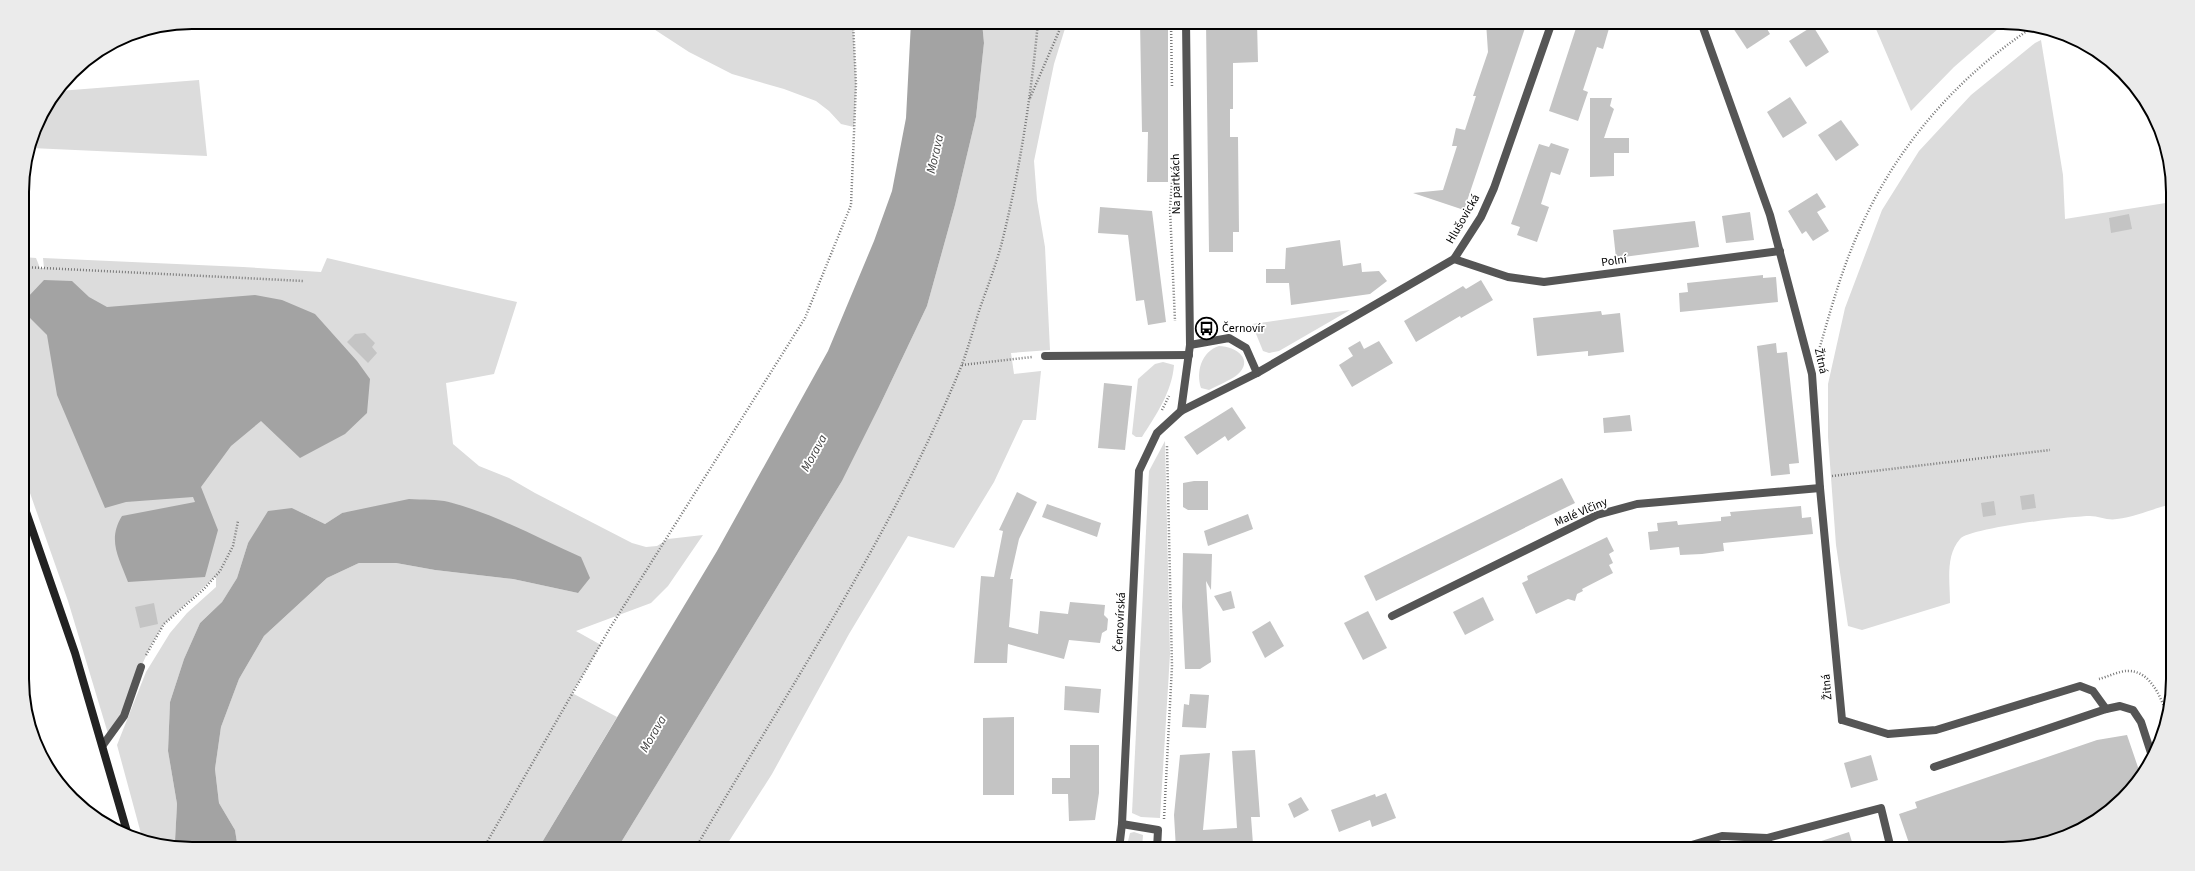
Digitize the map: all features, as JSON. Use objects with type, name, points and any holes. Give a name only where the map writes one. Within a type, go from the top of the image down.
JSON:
[{"type":"main road","points":[[29,520],[76,653],[126,828]]},
{"type":"street","name":"Na partkách","points":[[1181,411],[1190,345],[1186,29]]},
{"type":"street","name":"Hlušovická","points":[[1181,411],[1257,373],[1454,258],[1481,217],[1494,188],[1550,29]]},
{"type":"street","name":"Žitná","points":[[1704,29],[1770,215],[1812,374],[1820,488],[1842,720],[1888,734],[1936,730],[2080,686]]},
{"type":"street","name":"Polní","points":[[1454,258],[1508,277],[1544,282],[1780,251]]},
{"type":"street","points":[[1190,345],[1229,338],[1246,348],[1257,373]]},
{"type":"street","points":[[1045,356],[1189,355]]},
{"type":"street","name":"Černovírská","points":[[1120,842],[1122,824],[1139,471],[1157,433],[1181,411]]},
{"type":"street","name":"Malé Vlčiny","points":[[1392,616],[1597,515],[1637,504],[1820,488]]},
{"type":"street","points":[[103,745],[124,716],[141,667]]},
{"type":"street","points":[[2080,686],[2093,691],[2106,709]]},
{"type":"street","points":[[1934,767],[2106,709],[2120,706],[2133,710],[2141,722],[2150,749]]},
{"type":"street","points":[[1702,842],[1722,836],[1767,838],[1881,808],[1889,842]]},
{"type":"street","points":[[1122,824],[1158,830],[1157,842]]},
{"type":"street","points":[[1767,838],[1768,842]]},
{"type":"path","points":[[487,842],[610,628],[805,318],[852,205],[856,84],[853,29]]},
{"type":"path","points":[[699,842],[870,554],[918,462],[962,365],[1001,244],[1016,180],[1029,101],[1037,29]]},
{"type":"path","points":[[1029,101],[1060,29]]},
{"type":"path","points":[[1812,374],[1839,282],[1860,228],[1896,162],[1942,102],[2005,45],[2028,31]]},
{"type":"path","points":[[29,267],[304,281]]},
{"type":"path","points":[[962,365],[1045,356]]},
{"type":"path","points":[[1158,830],[1164,818],[1172,666],[1166,426]]},
{"type":"path","points":[[1820,478],[2050,450]]},
{"type":"path","points":[[141,667],[151,645],[164,624],[204,589],[220,571],[233,546],[238,521]]},
{"type":"path","points":[[2080,686],[2127,671],[2145,677],[2161,695],[2164,705]]},
{"type":"shaded area","points":[[654,29],[853,29],[856,84],[854,127],[841,124],[829,111],[816,101],[784,89],[732,74],[689,52]]},
{"type":"shaded area","points":[[983,29],[1065,29],[1054,64],[1034,161],[1037,200],[1045,247],[1050,350],[1011,353],[1014,374],[1041,371],[1036,420],[1023,420],[994,482],[954,548],[908,536],[849,634],[772,774],[728,842],[621,842],[842,481],[927,306],[955,205],[976,117],[984,43]]},
{"type":"shaded area","points":[[1876,29],[1998,29],[1954,67],[1911,111]]},
{"type":"shaded area","points":[[2041,40],[2063,175],[2065,219],[2166,203],[2166,506],[2124,518],[2110,519],[2090,516],[2063,518],[2022,523],[1967,535],[1960,539],[1955,546],[1950,561],[1950,603],[1862,630],[1848,626],[1836,545],[1828,437],[1828,384],[1845,308],[1882,210],[1919,151],[1971,95],[2035,43]]},
{"type":"shaded area","points":[[199,80],[207,156],[35,148],[41,129],[56,101],[65,91]]},
{"type":"shaded area","points":[[29,257],[36,258],[40,268],[44,268],[43,258],[321,272],[327,258],[517,302],[494,374],[446,383],[453,444],[479,466],[509,478],[632,543],[646,547],[657,546],[668,539],[703,535],[668,586],[651,603],[576,631],[601,645],[572,693],[617,717],[542,842],[237,842],[235,830],[219,803],[215,769],[221,727],[239,679],[264,636],[327,578],[359,563],[396,563],[435,570],[513,579],[578,593],[543,540],[494,518],[448,502],[342,513],[325,524],[292,508],[248,543],[237,578],[222,602],[200,623],[184,659],[170,702],[168,751],[177,804],[175,841],[141,834],[117,745],[146,672],[170,633],[187,613],[216,587],[216,576],[164,624],[151,645],[141,667],[124,716],[109,737],[68,601],[29,490]]},
{"type":"shaded area","points":[[1350,310],[1279,351],[1269,353],[1263,351],[1252,324]]},
{"type":"shaded area","points":[[1219,346],[1232,348],[1241,355],[1244,359],[1242,369],[1234,377],[1209,390],[1201,388],[1199,376],[1201,363],[1208,353]]},
{"type":"shaded area","points":[[1163,362],[1174,365],[1173,375],[1167,394],[1142,437],[1136,437],[1132,434],[1138,379],[1155,364]]},
{"type":"shaded area","points":[[1165,441],[1170,654],[1160,818],[1141,817],[1132,813],[1149,471]]},
{"type":"shaded area","points":[[1134,832],[1143,835],[1142,842],[1128,842],[1130,833]]},
{"type":"water","name":"Morava","points":[[911,29],[983,29],[984,43],[976,117],[955,205],[927,306],[842,481],[621,842],[542,842],[717,551],[828,351],[874,241],[892,191],[906,118]]},
{"type":"water","points":[[44,280],[72,281],[89,297],[107,307],[255,295],[282,300],[315,314],[357,361],[370,379],[367,413],[345,434],[300,458],[261,421],[231,446],[201,487],[218,530],[205,577],[128,582],[118,557],[115,541],[115,533],[122,516],[195,502],[193,497],[126,502],[105,508],[57,395],[47,335],[29,317],[29,296]]},
{"type":"water","points":[[409,499],[449,502],[500,520],[581,557],[590,578],[578,593],[513,579],[435,570],[396,563],[359,563],[327,578],[264,636],[239,679],[221,727],[215,769],[219,803],[235,830],[237,842],[175,841],[177,804],[168,751],[170,702],[184,659],[200,623],[222,602],[237,578],[248,543],[268,511],[292,508],[325,524],[342,513]]},
{"type":"building","points":[[1140,29],[1168,29],[1168,182],[1147,182],[1148,132],[1142,132]]},
{"type":"building","points":[[1206,29],[1257,29],[1258,62],[1233,63],[1233,109],[1230,109],[1230,137],[1238,137],[1239,232],[1233,232],[1233,252],[1209,252]]},
{"type":"building","points":[[1486,29],[1525,29],[1464,210],[1413,193],[1443,190],[1457,146],[1452,146],[1456,128],[1465,130],[1476,96],[1473,96],[1488,52]]},
{"type":"building","points":[[1576,29],[1609,29],[1603,49],[1597,47],[1583,90],[1588,92],[1578,121],[1549,111]]},
{"type":"building","points":[[1734,29],[1767,29],[1770,34],[1747,49]]},
{"type":"building","points":[[1808,29],[1815,29],[1829,52],[1806,67],[1789,41]]},
{"type":"building","points":[[1790,97],[1807,123],[1783,138],[1767,112]]},
{"type":"building","points":[[1590,98],[1612,98],[1610,106],[1614,109],[1604,138],[1629,138],[1629,153],[1614,153],[1614,176],[1590,177]]},
{"type":"building","points":[[1841,120],[1859,145],[1836,161],[1818,135]]},
{"type":"building","points":[[1551,143],[1569,149],[1560,175],[1551,172],[1541,204],[1549,207],[1537,242],[1517,235],[1520,227],[1511,224],[1539,144],[1549,147]]},
{"type":"building","points":[[1817,193],[1826,207],[1817,212],[1829,231],[1813,241],[1806,231],[1802,234],[1788,211]]},
{"type":"building","points":[[1100,207],[1152,211],[1166,322],[1148,325],[1144,300],[1136,301],[1128,235],[1098,233]]},
{"type":"building","points":[[1750,212],[1754,240],[1726,243],[1722,216]]},
{"type":"building","points":[[2129,214],[2132,229],[2111,233],[2109,218]]},
{"type":"building","points":[[1695,221],[1699,247],[1616,258],[1613,230]]},
{"type":"building","points":[[1340,240],[1343,266],[1361,263],[1362,272],[1379,271],[1387,281],[1370,294],[1291,305],[1289,283],[1266,283],[1266,269],[1285,269],[1286,248]]},
{"type":"building","points":[[1763,275],[1763,278],[1776,277],[1778,302],[1680,312],[1679,293],[1688,292],[1687,283]]},
{"type":"building","points":[[1481,280],[1493,300],[1461,318],[1460,316],[1416,342],[1404,321],[1463,286],[1466,289]]},
{"type":"building","points":[[1601,311],[1602,315],[1620,313],[1624,352],[1588,356],[1588,351],[1537,356],[1533,318]]},
{"type":"building","points":[[365,333],[375,343],[372,347],[377,353],[368,363],[347,342],[355,334]]},
{"type":"building","points":[[1360,341],[1364,349],[1379,341],[1393,363],[1352,387],[1339,365],[1353,356],[1348,348]]},
{"type":"building","points":[[1776,343],[1777,353],[1787,352],[1799,463],[1789,464],[1790,474],[1771,476],[1757,346]]},
{"type":"building","points":[[1104,383],[1132,386],[1125,450],[1098,448]]},
{"type":"building","points":[[1232,407],[1246,428],[1228,441],[1225,436],[1197,455],[1184,437]]},
{"type":"building","points":[[1630,415],[1632,431],[1604,433],[1603,418]]},
{"type":"building","points":[[1562,478],[1575,503],[1376,601],[1364,576]]},
{"type":"building","points":[[1208,481],[1208,510],[1188,510],[1183,507],[1183,483]]},
{"type":"building","points":[[1017,492],[1037,502],[1019,539],[1010,579],[1013,579],[1009,627],[1038,634],[1040,611],[1068,614],[1070,602],[1105,605],[1104,615],[1108,619],[1107,630],[1102,633],[1100,643],[1069,640],[1064,659],[1008,644],[1007,663],[974,663],[981,576],[994,577],[1003,531],[999,530]]},
{"type":"building","points":[[2034,494],[2036,508],[2022,510],[2020,496]]},
{"type":"building","points":[[1994,501],[1996,515],[1983,517],[1981,503]]},
{"type":"building","points":[[1047,504],[1101,523],[1097,537],[1042,517]]},
{"type":"building","points":[[1801,506],[1802,518],[1811,517],[1813,534],[1723,543],[1724,551],[1702,554],[1680,555],[1679,547],[1650,550],[1648,532],[1658,531],[1657,523],[1677,521],[1678,525],[1721,521],[1721,517],[1731,516],[1730,512]]},
{"type":"building","points":[[1248,514],[1253,529],[1208,546],[1204,531]]},
{"type":"building","points":[[1607,537],[1614,551],[1609,554],[1613,563],[1609,565],[1613,573],[1582,589],[1583,591],[1577,594],[1575,601],[1568,599],[1536,614],[1522,583],[1528,580],[1527,576]]},
{"type":"building","points":[[1183,553],[1212,554],[1211,590],[1206,581],[1211,662],[1200,669],[1185,669],[1182,607]]},
{"type":"building","points":[[1231,591],[1235,608],[1223,611],[1214,596]]},
{"type":"building","points":[[1483,597],[1494,620],[1465,635],[1453,612]]},
{"type":"building","points":[[154,603],[158,624],[140,628],[135,607]]},
{"type":"building","points":[[1368,611],[1387,648],[1363,660],[1344,623]]},
{"type":"building","points":[[1270,621],[1284,646],[1265,658],[1252,632]]},
{"type":"building","points":[[1065,686],[1101,689],[1099,713],[1064,710]]},
{"type":"building","points":[[1190,694],[1209,695],[1206,728],[1182,727],[1184,704],[1189,705]]},
{"type":"building","points":[[1014,717],[1014,795],[983,795],[983,718]]},
{"type":"building","points":[[2127,735],[2139,770],[2126,787],[2111,802],[2085,820],[2066,830],[2025,841],[1909,842],[1899,814],[1917,808],[1915,802],[2097,740]]},
{"type":"building","points":[[1070,745],[1099,745],[1099,793],[1095,820],[1069,821],[1068,794],[1052,794],[1052,778],[1070,778]]},
{"type":"building","points":[[1255,750],[1260,817],[1251,817],[1253,842],[1176,842],[1174,815],[1180,755],[1210,753],[1203,830],[1237,828],[1232,751]]},
{"type":"building","points":[[1871,755],[1878,780],[1851,788],[1844,763]]},
{"type":"building","points":[[1386,793],[1396,818],[1372,827],[1370,820],[1339,832],[1331,810],[1375,794],[1376,797]]},
{"type":"building","points":[[1301,797],[1309,810],[1294,818],[1288,804]]},
{"type":"building","points":[[1849,832],[1852,842],[1818,842]]},
{"type":"place","name":"Černovír","points":[[1206,328]]}]
